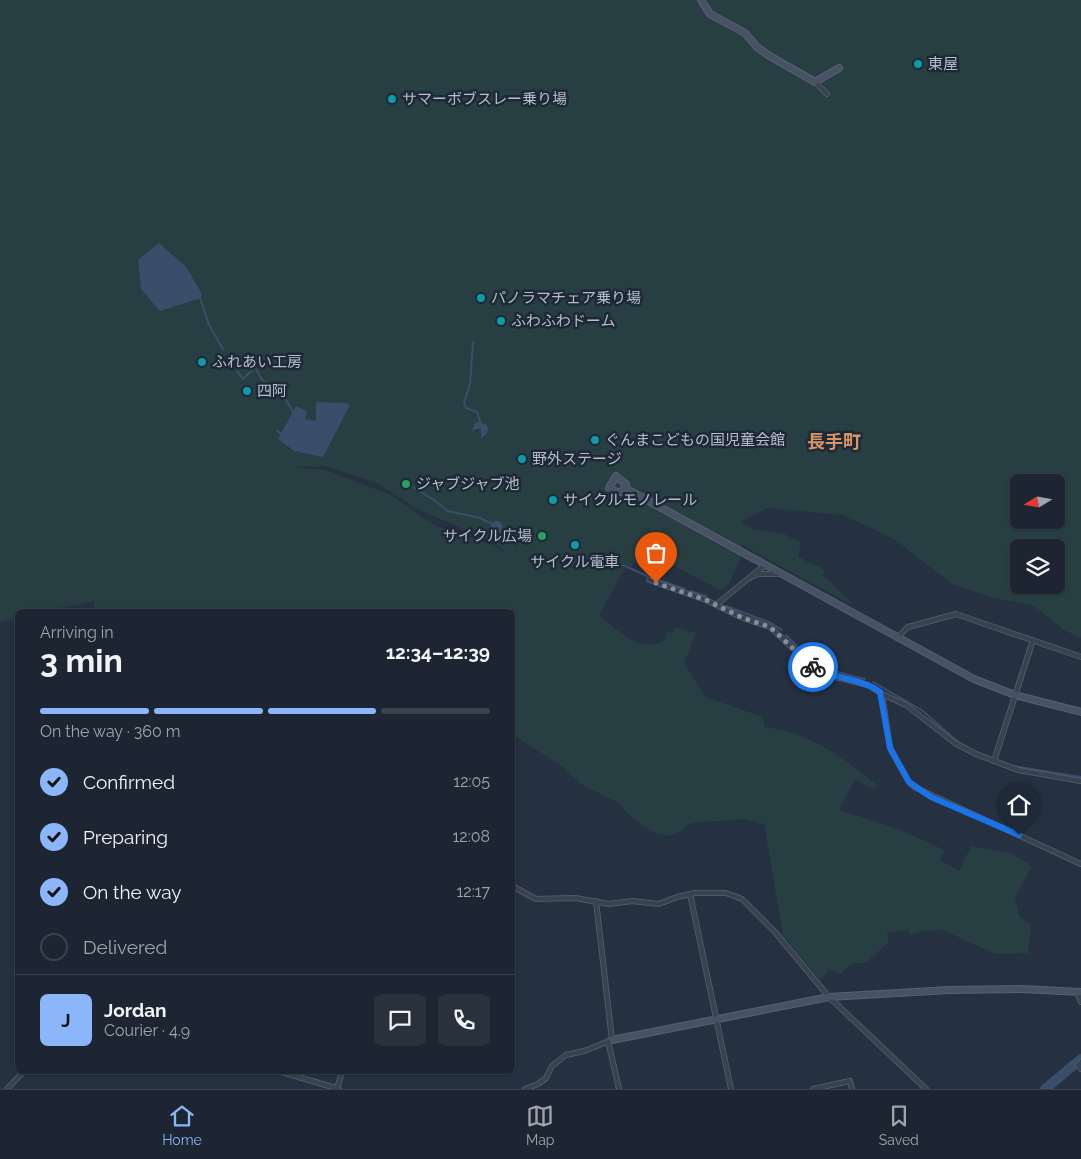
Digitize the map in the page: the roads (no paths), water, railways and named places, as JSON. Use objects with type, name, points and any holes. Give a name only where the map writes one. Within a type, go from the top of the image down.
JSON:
[{"type":"street","points":[[701,0],[710,14],[745,33],[757,47],[815,82],[827,94]]},
{"type":"street","points":[[815,82],[839,68]]},
{"type":"street","points":[[625,488],[974,679],[1015,695],[1081,712]]},
{"type":"street","points":[[717,604],[764,565]]},
{"type":"street","points":[[749,578],[759,574],[781,574]]},
{"type":"street","points":[[649,580],[717,604],[743,618],[770,627],[808,663],[824,673],[868,685],[906,705],[955,743],[994,761],[1050,777],[1081,781]]},
{"type":"street","points":[[897,638],[908,627],[956,614],[1081,657]]},
{"type":"street","points":[[994,761],[1033,640]]},
{"type":"street","points":[[882,694],[890,748],[909,782],[914,787],[1081,864]]},
{"type":"street","points":[[515,888],[536,899],[575,898],[609,904],[632,901],[655,905],[690,894],[726,893],[742,899],[775,932],[829,997],[926,1089]]},
{"type":"street","points":[[690,894],[731,1089]]},
{"type":"street","points":[[596,902],[610,1040],[619,1089]]},
{"type":"street","points":[[525,1089],[538,1084],[546,1078],[552,1066],[566,1055],[584,1051],[610,1040],[829,997],[1022,988],[1079,992],[1081,1002]]},
{"type":"street","points":[[1081,1062],[1078,1065],[1081,1069]]},
{"type":"street","points":[[7,1089],[21,1074]]},
{"type":"street","points":[[288,1074],[337,1089],[341,1074]]},
{"type":"street","points":[[813,1089],[850,1081],[852,1089]]},
{"type":"water","points":[[159,243],[187,268],[202,294],[201,298],[160,311],[141,289],[138,260]]},
{"type":"water","points":[[316,402],[345,403],[350,405],[323,457],[294,451],[278,439],[296,406],[307,411],[305,419],[316,421]]},
{"type":"water","points":[[480,422],[487,425],[488,430],[486,435],[481,438],[481,428],[473,430],[474,433],[472,431],[475,423]]},
{"type":"water","points":[[495,521],[499,521],[503,527],[499,533],[495,533],[491,529],[491,525]]},
{"type":"waterway","points":[[200,298],[209,325],[223,349]]},
{"type":"waterway","points":[[473,342],[470,384],[464,403],[466,408],[477,412],[481,424]]},
{"type":"waterway","points":[[237,371],[243,379],[255,367],[262,380],[280,390],[293,412]]},
{"type":"waterway","points":[[277,431],[281,433]]},
{"type":"waterway","points":[[411,486],[448,511],[480,518],[492,524]]},
{"type":"waterway","points":[[623,565],[647,576]]},
{"type":"waterway","points":[[653,578],[685,589]]},
{"type":"waterway","points":[[690,591],[706,596]]},
{"type":"waterway","points":[[726,606],[771,623],[782,630]]},
{"type":"waterway","points":[[786,635],[805,653],[821,664],[830,669],[865,679]]},
{"type":"waterway","points":[[873,682],[923,711],[960,744]]},
{"type":"waterway","points":[[1013,766],[1081,777]]},
{"type":"waterway","points":[[1045,1089],[1081,1059]]},
{"type":"place","name":"東屋","points":[[918,64]]},
{"type":"place","name":"サマーボブスレー乗り場","points":[[392,99]]},
{"type":"place","name":"パノラマチェア乗り場","points":[[481,298]]},
{"type":"place","name":"ふわふわドーム","points":[[501,321]]},
{"type":"place","name":"ふれあい工房","points":[[202,362]]},
{"type":"place","name":"四阿","points":[[247,391]]},
{"type":"place","name":"ぐんまこどもの国児童会館","points":[[595,440]]},
{"type":"place","name":"野外ステージ","points":[[522,459]]},
{"type":"place","name":"ジャブジャブ池","points":[[406,484]]},
{"type":"place","name":"サイクルモノレール","points":[[553,500]]},
{"type":"place","name":"サイクル広場","points":[[542,536]]},
{"type":"place","name":"サイクル電車","points":[[575,545]]},
{"type":"district","name":"長手町","points":[[834,441]]}]
